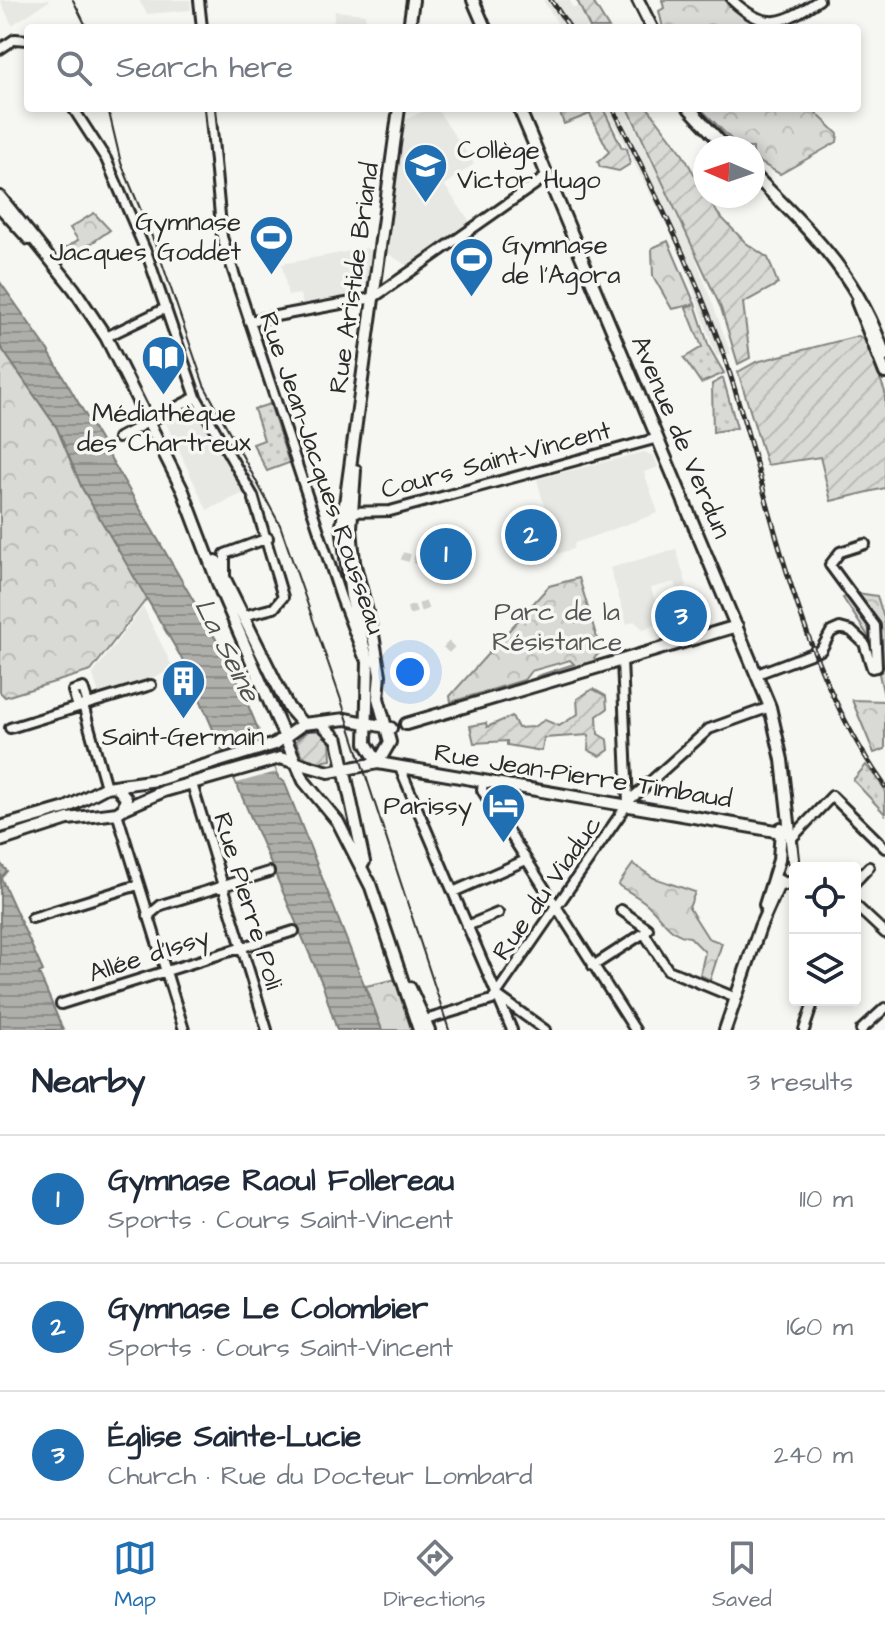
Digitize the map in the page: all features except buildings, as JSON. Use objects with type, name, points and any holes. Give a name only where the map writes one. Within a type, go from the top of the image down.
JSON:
[{"type":"main road","points":[[410,24],[413,0]]},
{"type":"main road","points":[[473,0],[483,24]]},
{"type":"main road","points":[[638,0],[650,24]]},
{"type":"main road","name":"Rue Aristide Briand","points":[[389,728],[378,698],[380,675],[354,562],[348,512],[352,455],[398,112]]},
{"type":"main road","name":"Avenue de Verdun","points":[[521,112],[770,707],[782,760],[790,840],[797,862]]},
{"type":"main road","points":[[693,112],[715,136]]},
{"type":"main road","points":[[765,186],[811,231],[861,296],[885,356]]},
{"type":"main road","points":[[0,197],[54,263],[106,337],[150,420],[206,543],[288,707],[303,724]]},
{"type":"main road","points":[[0,207],[54,263]]},
{"type":"main road","points":[[877,332],[885,373]]},
{"type":"main road","name":"Rue Aristide Briand","points":[[348,512],[342,526],[346,567],[368,662],[366,743],[378,763]]},
{"type":"main road","points":[[206,543],[221,591],[306,786],[338,822],[371,887]]},
{"type":"main road","points":[[406,724],[737,626]]},
{"type":"main road","points":[[0,827],[66,808],[108,788],[157,780],[275,744],[303,724],[346,719],[389,728],[388,749],[378,763],[329,772],[280,758],[192,784],[116,812],[68,819],[0,841]]},
{"type":"main road","points":[[320,722],[338,740],[371,887],[422,1026]]},
{"type":"main road","name":"Rue Jean-Pierre Timbaud","points":[[378,763],[781,832]]},
{"type":"main road","points":[[108,788],[98,803],[116,812]]},
{"type":"main road","points":[[108,788],[126,798],[116,812]]},
{"type":"main road","name":"Avenue de Verdun","points":[[776,878],[784,788]]},
{"type":"main road","points":[[779,860],[789,863]]},
{"type":"main road","points":[[725,1030],[776,878],[789,879]]},
{"type":"street","points":[[199,0],[202,24]]},
{"type":"street","points":[[732,0],[744,11],[766,20],[787,22],[819,0]]},
{"type":"street","points":[[0,49],[19,38],[24,39]]},
{"type":"street","points":[[76,112],[106,159],[147,254],[196,397],[245,480],[268,538],[283,597],[274,608],[243,616]]},
{"type":"street","name":"Rue Jean-Jacques Rousseau","points":[[210,112],[222,237],[356,643],[368,662]]},
{"type":"street","points":[[249,321],[373,298],[547,176]]},
{"type":"street","points":[[106,337],[166,308]]},
{"type":"street","points":[[118,438],[196,397]]},
{"type":"street","name":"Cours Saint-Vincent","points":[[348,512],[390,511],[658,438]]},
{"type":"street","points":[[225,577],[225,554],[268,538]]},
{"type":"street","points":[[757,674],[821,650],[831,632],[840,628],[860,638],[872,668],[877,667],[875,626],[830,565],[840,552],[865,544]]},
{"type":"street","name":"Rue du Viaduc","points":[[497,995],[628,805],[622,660]]},
{"type":"street","points":[[10,728],[151,685]]},
{"type":"street","points":[[83,705],[108,788]]},
{"type":"street","points":[[628,805],[709,729],[770,707]]},
{"type":"street","points":[[400,768],[512,1030]]},
{"type":"street","points":[[483,783],[482,790],[635,1030]]},
{"type":"street","name":"Rue Pierre Poli","points":[[192,784],[267,1030]]},
{"type":"street","points":[[790,840],[832,796],[885,848]]},
{"type":"street","points":[[116,812],[184,1030]]},
{"type":"street","points":[[453,892],[526,860]]},
{"type":"street","points":[[861,876],[869,867]]},
{"type":"street","points":[[148,916],[161,905],[269,872]]},
{"type":"street","points":[[32,918],[138,885]]},
{"type":"street","points":[[142,897],[161,905]]},
{"type":"street","points":[[593,966],[648,929],[621,910]]},
{"type":"street","points":[[861,911],[885,933]]},
{"type":"street","points":[[467,926],[498,913]]},
{"type":"street","name":"Allée d'Issy","points":[[61,1004],[294,931]]},
{"type":"street","points":[[644,933],[668,970],[736,998]]},
{"type":"street","points":[[497,995],[545,1030]]},
{"type":"street","points":[[422,1026],[497,995]]},
{"type":"street","points":[[804,1030],[812,1006]]},
{"type":"street","points":[[861,1030],[885,1008]]},
{"type":"street","points":[[507,1019],[519,1011]]},
{"type":"shaded area","points":[[0,0],[48,0],[49,1],[12,25]]},
{"type":"shaded area","points":[[139,0],[190,0],[191,10],[147,14]]},
{"type":"shaded area","points":[[543,0],[570,0],[572,7],[579,7],[587,20],[587,24],[558,24]]},
{"type":"shaded area","points":[[335,11],[365,14],[366,24],[333,24]]},
{"type":"shaded area","name":"Collège Victor Hugo","points":[[422,112],[439,112],[474,164],[444,185],[471,223],[408,266],[387,253],[405,120]]},
{"type":"shaded area","points":[[607,112],[627,112],[691,245],[731,354],[716,356],[678,246]]},
{"type":"shaded area","points":[[367,248],[371,252],[367,283],[355,296],[303,305],[300,294],[288,296],[282,264]]},
{"type":"shaded area","name":"La Seine","points":[[0,282],[46,347],[232,667],[279,779],[284,781],[382,1030],[337,1030],[322,983],[185,664],[82,488],[57,428],[0,346]]},
{"type":"shaded area","points":[[195,410],[244,493],[207,510],[166,423]]},
{"type":"shaded area","points":[[644,452],[654,456],[658,467],[644,472],[658,513],[575,543],[573,549],[557,554],[537,479]]},
{"type":"shaded area","points":[[676,549],[687,586],[677,589],[675,582],[651,588],[666,638],[659,640],[655,625],[643,629],[634,621],[627,624],[610,568]]},
{"type":"shaded area","points":[[143,607],[174,670],[99,695],[93,674]]},
{"type":"shaded area","points":[[0,863],[7,871],[1,878],[43,971],[39,973],[63,1030],[0,1030]]},
{"type":"green space","points":[[577,0],[592,0],[607,24],[588,24]]},
{"type":"green space","points":[[662,0],[727,0],[747,17],[771,24],[662,24],[659,11],[664,8]]},
{"type":"green space","points":[[605,112],[622,148],[627,148],[630,164],[619,171],[600,167],[598,162],[609,152],[590,114],[564,124],[560,113]]},
{"type":"green space","points":[[630,112],[651,112],[680,150],[693,172],[693,208],[714,208],[746,243],[768,258],[778,284],[743,303],[750,358],[738,364],[721,308]]},
{"type":"green space","points":[[704,112],[815,112],[838,134],[837,142],[780,174],[765,165],[765,136],[728,136]]},
{"type":"green space","points":[[94,213],[110,230],[69,259],[61,251],[78,240],[70,228]]},
{"type":"green space","points":[[668,241],[695,304],[672,309],[653,276],[652,248]]},
{"type":"green space","points":[[695,304],[709,347],[724,373],[701,383],[684,358],[702,347],[686,307]]},
{"type":"green space","points":[[858,336],[866,340],[885,392],[885,488],[831,501],[820,457],[767,465],[738,372],[756,362]]},
{"type":"green space","points":[[0,346],[57,428],[82,488],[148,597],[91,671],[5,697],[0,692]]},
{"type":"green space","points":[[723,378],[737,428],[713,432],[712,384]]},
{"type":"green space","points":[[270,404],[289,463],[267,471],[253,444],[264,440],[254,409]]},
{"type":"green space","points":[[429,540],[468,550],[463,568],[425,557]]},
{"type":"green space","name":"Parc de la Résistance","points":[[579,578],[601,652],[594,658],[598,663],[534,681],[537,676],[574,664],[570,660],[531,671],[524,680],[451,702],[450,696],[549,586]]},
{"type":"green space","points":[[857,593],[877,596],[885,621],[885,701],[872,642],[843,598]]},
{"type":"green space","points":[[593,689],[606,696],[607,709],[597,716],[598,734],[608,740],[609,750],[600,756],[588,750],[589,735],[544,738],[542,751],[507,745],[507,741],[474,743],[470,726],[486,723],[487,727],[512,716],[518,728],[533,727],[545,720],[559,726],[578,714],[577,699]]},
{"type":"green space","points":[[852,700],[885,701],[885,749],[874,753]]},
{"type":"green space","points":[[307,731],[318,731],[330,738],[331,760],[314,763],[301,754],[296,741]]},
{"type":"green space","points":[[866,765],[885,789],[885,814],[853,780]]},
{"type":"green space","points":[[633,864],[654,878],[695,892],[689,908],[708,938],[722,943],[710,980],[700,975],[705,952],[690,937],[672,930],[643,901],[618,885]]},
{"type":"green space","points":[[397,979],[415,1030],[382,1030],[366,986]]},
{"type":"pier","points":[[260,735],[276,772],[237,783],[222,746]]},
{"type":"tunnel","points":[[402,556],[425,562]]},
{"type":"tunnel","points":[[408,611],[428,605]]},
{"type":"tunnel","points":[[446,650],[453,643]]},
{"type":"tram line","points":[[73,0],[85,24]]},
{"type":"tram line","points":[[109,112],[121,163],[158,251],[204,385],[280,525],[449,1030]]},
{"type":"railway","points":[[551,0],[567,24]]},
{"type":"railway","points":[[615,112],[676,239],[718,339],[809,639],[855,739],[885,786]]},
{"type":"place","name":"Collège Victor Hugo","points":[[426,204]]},
{"type":"place","name":"Gymnase Jacques Goddet","points":[[272,276]]},
{"type":"place","name":"Gymnase de l'Agora","points":[[471,299]]},
{"type":"place","name":"Médiathèque des Chartreux","points":[[164,397]]},
{"type":"place","name":"Gymnase Le Colombier","points":[[531,535]]},
{"type":"place","name":"Gymnase Raoul Follereau","points":[[446,554]]},
{"type":"place","name":"Église Sainte-Lucie","points":[[681,616]]},
{"type":"place","name":"Saint-Germain","points":[[183,721]]},
{"type":"place","name":"Parissy","points":[[503,845]]}]
